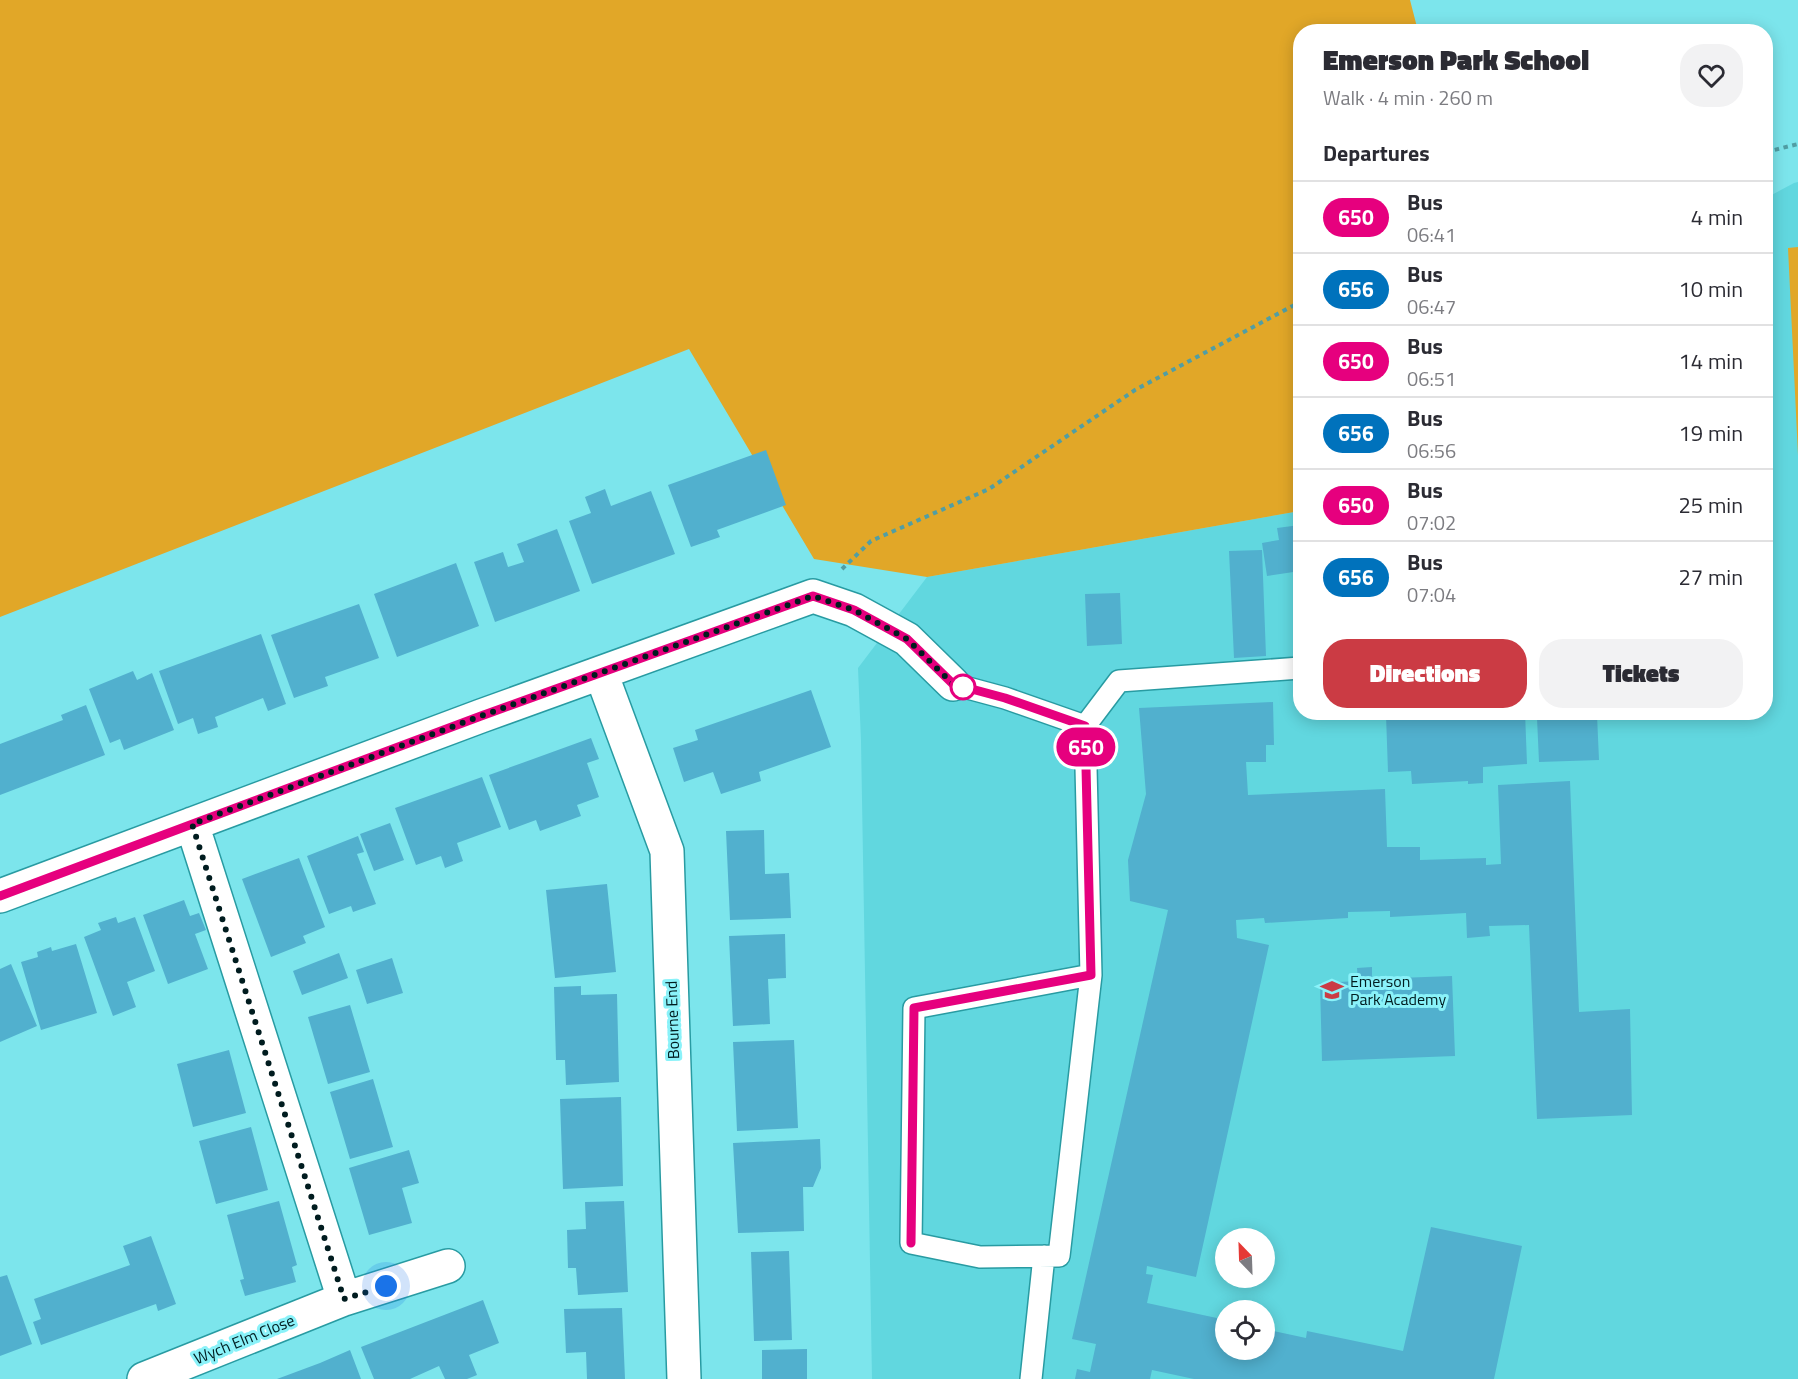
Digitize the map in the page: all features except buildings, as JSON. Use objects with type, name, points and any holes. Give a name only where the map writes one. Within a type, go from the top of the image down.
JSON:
[{"type":"street","points":[[0,896],[481,716],[813,596],[854,610],[907,639],[953,684]]},
{"type":"street","name":"Bourne End","points":[[601,673],[667,850],[684,1379]]},
{"type":"street","points":[[192,824],[344,1299]]},
{"type":"street","name":"Wych Elm Close","points":[[144,1379],[344,1299],[448,1266]]},
{"type":"lane","points":[[1091,975],[914,1008],[911,1243],[980,1257],[1059,1256],[1091,975],[1085,726],[1119,681],[1293,669]]},
{"type":"lane","points":[[953,684],[1005,698],[1085,726]]},
{"type":"lane","points":[[1031,1379],[1044,1256]]},
{"type":"path","points":[[1773,150],[1798,144]]},
{"type":"path","points":[[813,596],[871,541],[989,489],[1135,390],[1293,306]]},
{"type":"shaded area","points":[[0,0],[1410,0],[1416,24],[1293,24],[1293,512],[927,577],[814,559],[689,349],[0,617]]},
{"type":"shaded area","name":"Emerson Park Academy","points":[[1798,182],[1798,1379],[872,1379],[858,668],[927,577],[1293,512],[1293,720],[1773,720],[1773,194]]},
{"type":"shaded area","points":[[1798,247],[1798,455],[1788,248]]},
{"type":"bus line","name":"650","points":[[0,896],[481,716],[813,596],[854,610],[907,639],[953,684],[1005,698],[1085,726],[1091,975],[914,1008],[911,1243]]},
{"type":"place","name":"Emerson Park Academy","points":[[1332,990]]},
{"type":"route","points":[[386,1286],[344,1299],[192,824],[813,596],[854,610],[907,639],[953,684],[970,689],[963,687]]}]
